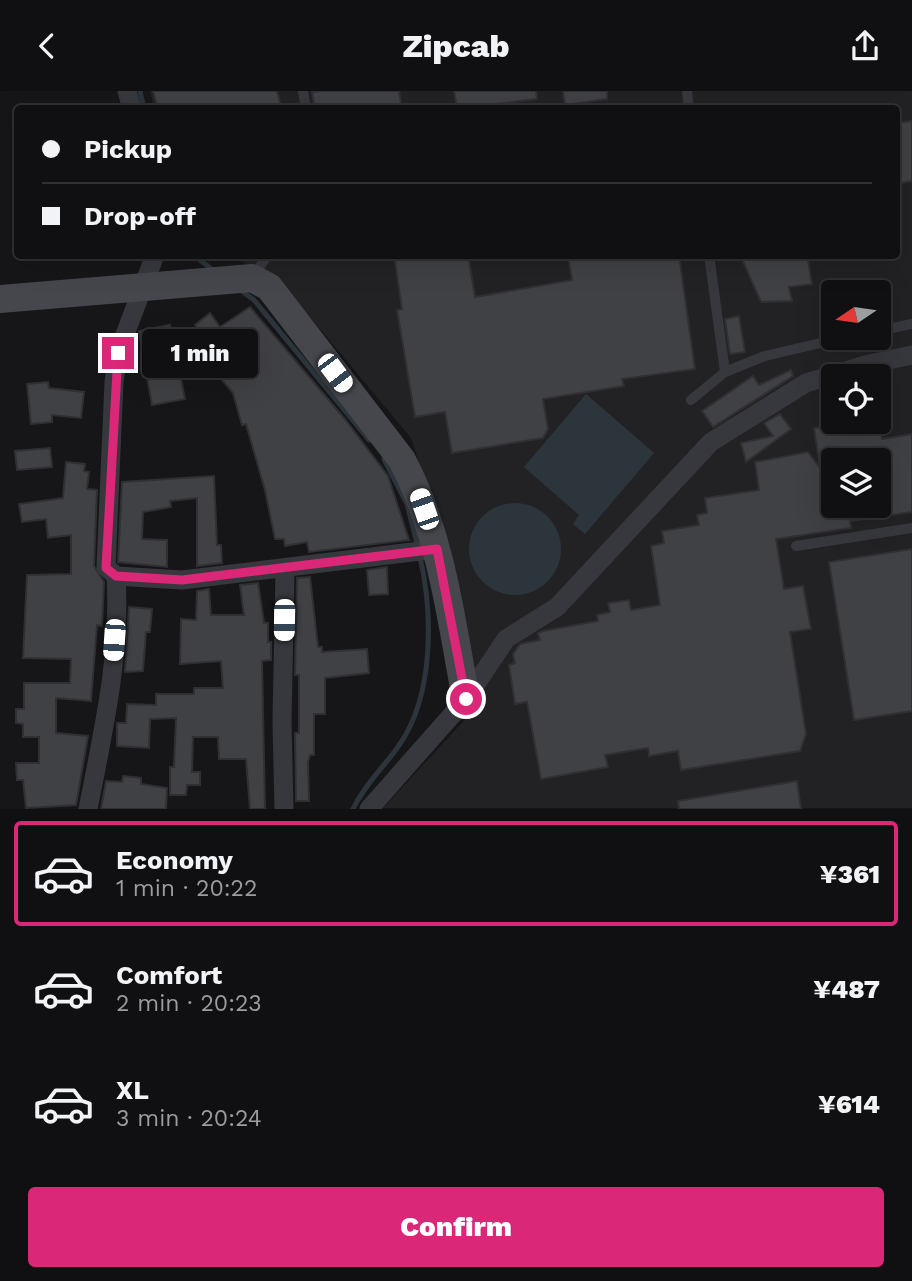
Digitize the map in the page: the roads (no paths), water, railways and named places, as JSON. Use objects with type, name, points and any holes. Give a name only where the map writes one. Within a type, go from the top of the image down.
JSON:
[{"type":"street","points":[[153,259],[140,288],[118,353],[114,382],[106,568],[116,576],[182,580],[285,570],[433,550]]},
{"type":"street","points":[[0,299],[212,282],[254,271],[402,460],[417,488],[466,699]]},
{"type":"street","points":[[369,809],[466,699],[506,639],[557,607],[711,442],[806,383],[865,365],[912,355]]},
{"type":"street","points":[[284,809],[282,721],[285,570]]},
{"type":"street","points":[[88,809],[112,683],[116,576]]},
{"type":"lane","points":[[710,259],[725,372]]},
{"type":"lane","points":[[891,328],[912,324]]},
{"type":"lane","points":[[691,400],[725,372],[765,356],[821,343]]},
{"type":"lane","points":[[796,546],[912,528]]},
{"type":"waterway","points":[[140,91],[143,105]]},
{"type":"waterway","points":[[199,259],[214,271]]},
{"type":"waterway","points":[[239,289],[254,300],[369,440]]},
{"type":"waterway","points":[[384,459],[407,504],[418,547]]},
{"type":"waterway","points":[[353,809],[363,791],[400,744],[419,702],[428,653],[427,603],[420,557]]}]
